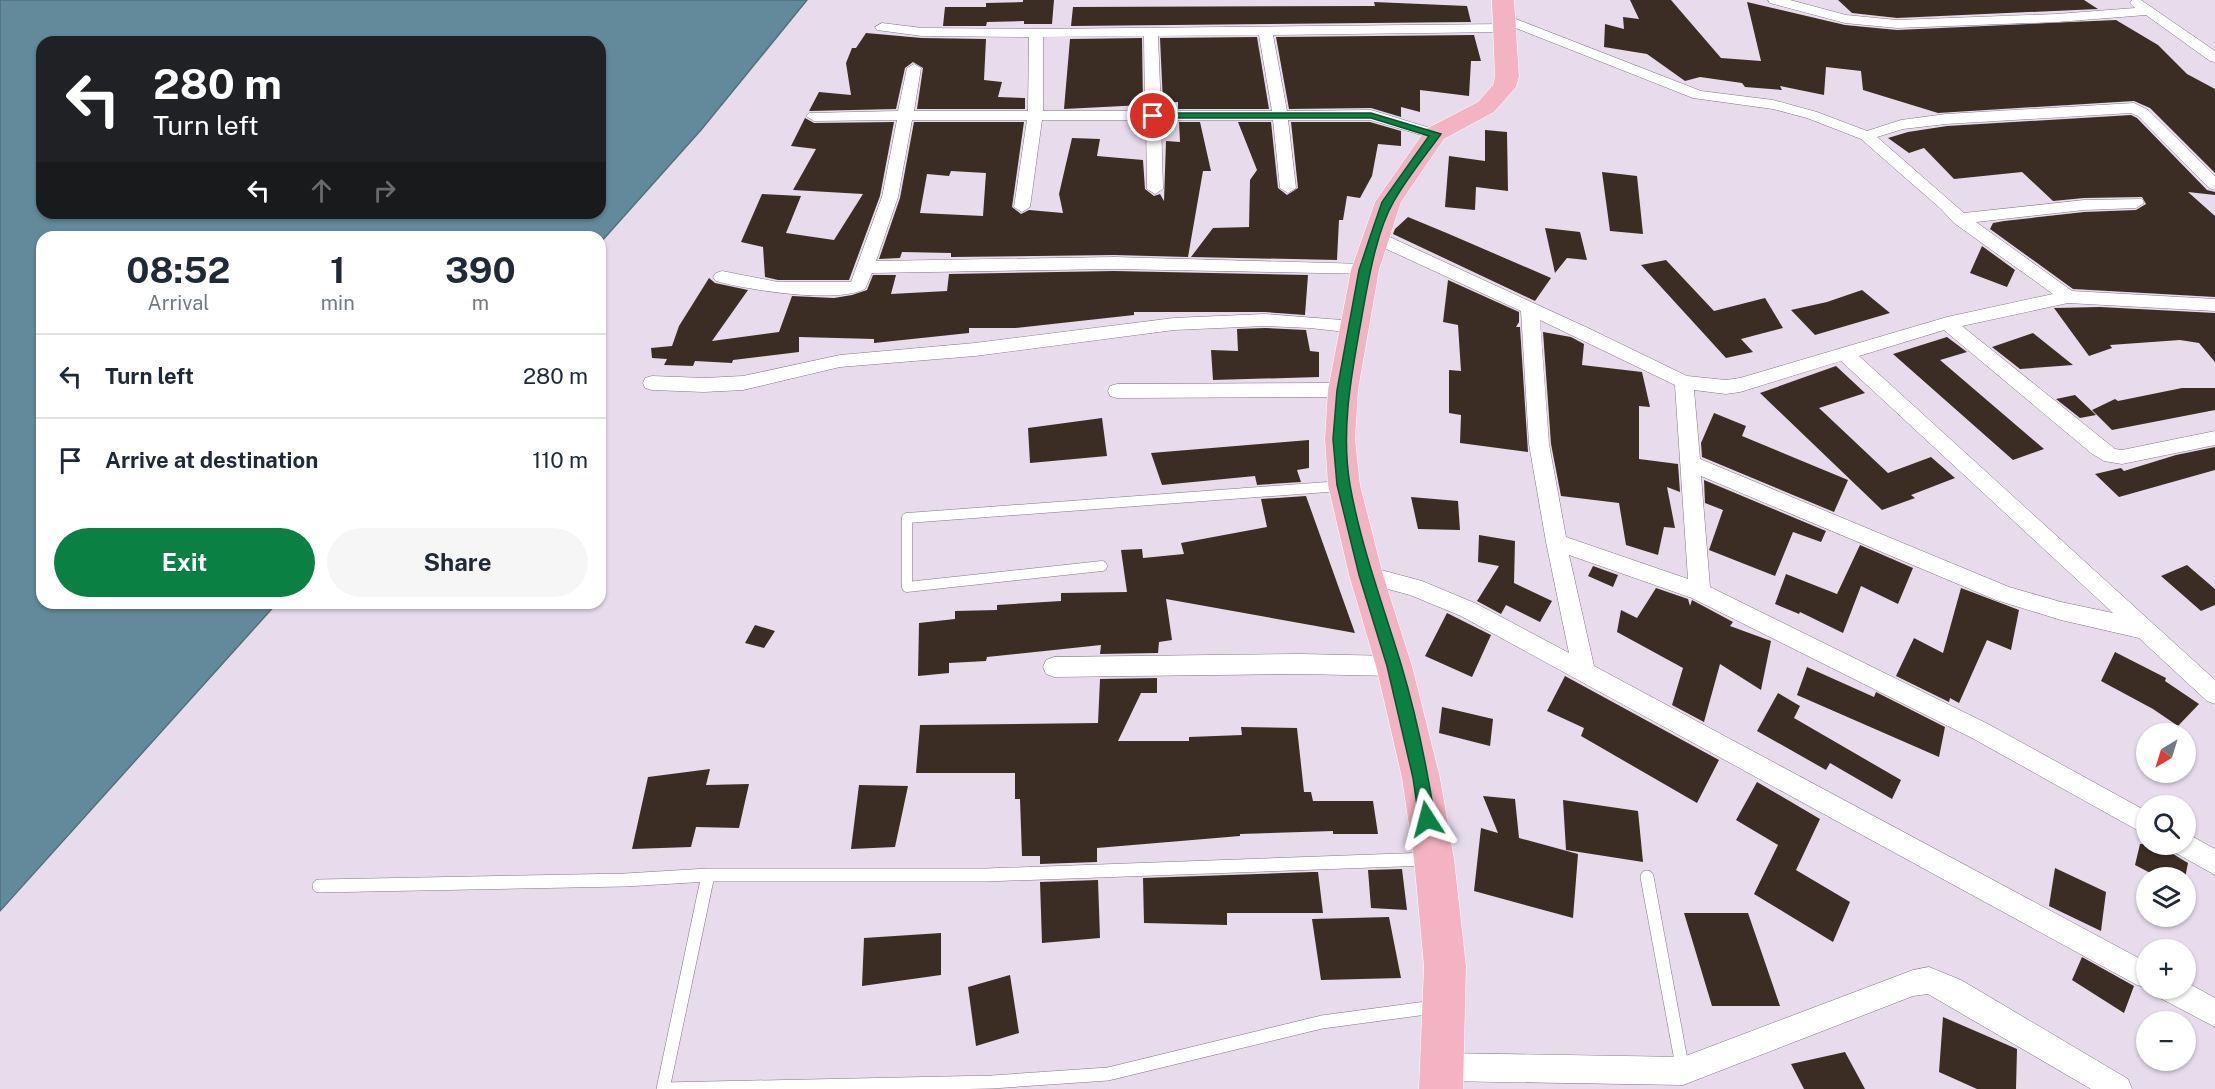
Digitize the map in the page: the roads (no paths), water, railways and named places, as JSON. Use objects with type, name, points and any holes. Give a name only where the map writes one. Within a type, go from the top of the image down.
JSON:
[{"type":"main road","points":[[1442,1078],[1445,966],[1434,859],[1421,778],[1394,666],[1366,575],[1344,485],[1340,439],[1343,390],[1365,270],[1388,202],[1436,134],[1486,107],[1504,87],[1507,77],[1503,15]]},
{"type":"street","points":[[1775,0],[1845,19],[1897,24],[2057,18],[2149,11]]},
{"type":"street","points":[[2133,0],[2215,58]]},
{"type":"street","points":[[882,27],[922,32],[1036,33],[1265,29],[1503,15],[1659,81],[1698,95],[1773,105],[1812,115],[1866,136],[1947,205],[1960,219],[2068,297]]},
{"type":"street","points":[[1265,29],[1280,116],[1288,188]]},
{"type":"street","points":[[1151,30],[1155,189]]},
{"type":"street","points":[[1022,207],[1035,116],[1036,33]]},
{"type":"street","points":[[723,277],[778,288],[853,288],[859,285],[868,267],[890,197],[907,116],[914,68]]},
{"type":"street","points":[[1866,136],[1900,125],[1946,119],[2133,108],[2143,113],[2215,185]]},
{"type":"street","points":[[814,116],[1371,116],[1436,134]]},
{"type":"street","points":[[1960,219],[2067,207],[2136,203]]},
{"type":"street","points":[[1375,237],[1684,382],[1718,386],[1740,386],[1947,323],[2068,297],[2215,304]]},
{"type":"street","points":[[868,267],[1114,263],[1365,270]]},
{"type":"street","points":[[1530,308],[1539,444],[1556,542],[1584,672]]},
{"type":"street","points":[[652,383],[731,385],[758,381],[839,361],[992,347],[1203,322],[1297,321],[1355,327]]},
{"type":"street","points":[[1947,323],[2098,448],[2111,456],[2122,458],[2215,438]]},
{"type":"street","points":[[1846,355],[2215,694]]},
{"type":"street","points":[[1684,382],[1700,592]]},
{"type":"street","points":[[1118,391],[1343,390]]},
{"type":"street","points":[[1690,463],[2004,594],[2061,611],[2146,630]]},
{"type":"street","points":[[1556,542],[1700,592],[1980,731],[2136,818]]},
{"type":"street","points":[[1366,575],[1414,587],[1469,610],[2136,971]]},
{"type":"street","points":[[1054,667],[1300,664],[1394,666]]},
{"type":"street","points":[[2196,852],[2215,863]]},
{"type":"street","points":[[1442,1078],[1688,1080],[1913,983],[1929,980],[1951,990],[2118,1089]]},
{"type":"street","points":[[2190,999],[2215,1013]]},
{"type":"lane","points":[[1102,566],[907,586],[907,518],[1344,485]]},
{"type":"lane","points":[[319,886],[625,880],[708,875],[986,875],[1434,859]]},
{"type":"lane","points":[[708,875],[663,1089],[992,1082],[1108,1074],[1322,1022],[1444,1006]]},
{"type":"lane","points":[[1647,877],[1688,1080]]},
{"type":"water","points":[[0,0],[807,0],[701,130],[606,236],[606,231],[36,231],[36,609],[272,609],[0,911]]}]
